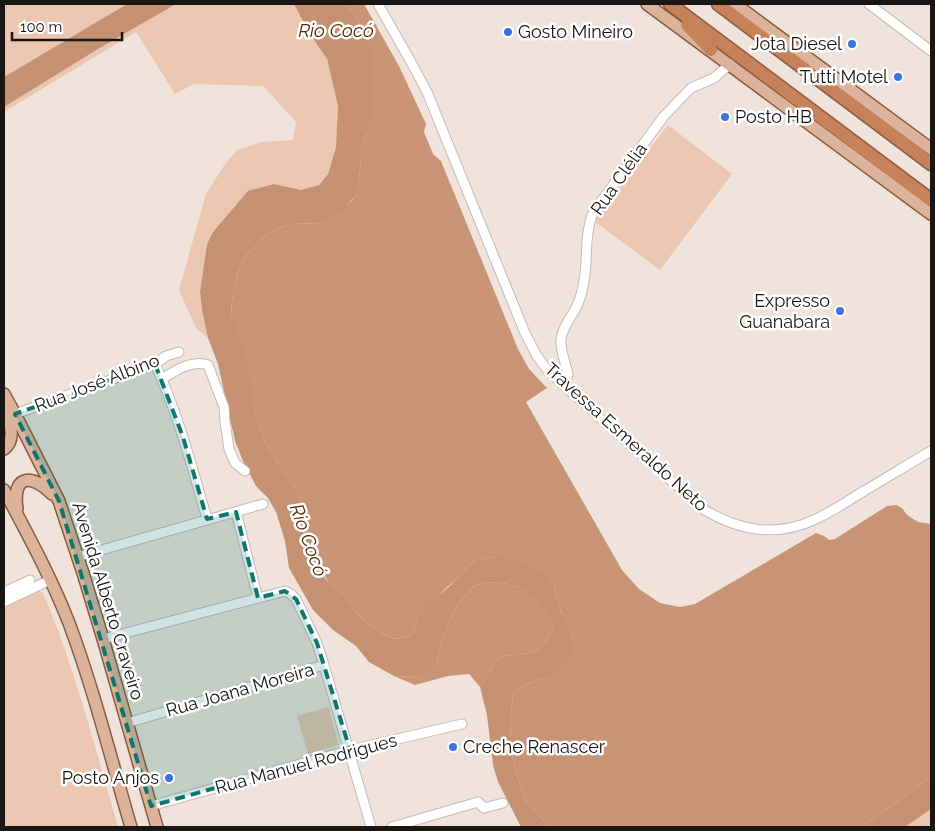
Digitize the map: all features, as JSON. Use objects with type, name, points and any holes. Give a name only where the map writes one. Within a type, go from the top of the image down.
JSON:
[{"type":"highway","points":[[666,4],[711,50]]},
{"type":"highway","points":[[670,4],[931,200]]},
{"type":"highway","points":[[718,4],[931,164]]},
{"type":"main road","points":[[647,4],[931,214]]},
{"type":"main road","points":[[735,4],[748,8],[931,149]]},
{"type":"main road","name":"Avenida Alberto Craveiro","points":[[4,394],[59,501],[103,638],[157,827]]},
{"type":"main road","points":[[4,401],[11,436],[9,444],[4,449]]},
{"type":"main road","points":[[19,517],[16,493],[19,486],[24,482],[30,480],[38,482],[59,501]]},
{"type":"main road","points":[[4,490],[50,580],[68,623],[82,661],[131,827]]},
{"type":"street","name":"Travessa Esmeraldo Neto","points":[[378,4],[414,67],[431,102],[531,345],[546,368],[563,385],[703,509],[726,521],[748,528],[779,530],[810,522],[931,451]]},
{"type":"street","points":[[869,4],[931,51]]},
{"type":"street","name":"Rua Clélia","points":[[563,385],[568,374],[561,344],[562,337],[581,296],[588,232],[590,219],[594,211],[664,116],[691,88],[714,78],[730,64]]},
{"type":"street","name":"Rua José Albino","points":[[15,414],[155,364],[178,348],[184,366]]},
{"type":"street","points":[[162,378],[184,366],[197,363],[208,365],[224,407],[229,449],[235,463],[246,471]]},
{"type":"street","points":[[155,364],[162,378],[183,437],[207,520]]},
{"type":"street","points":[[77,557],[263,504]]},
{"type":"street","points":[[236,512],[258,598]]},
{"type":"street","points":[[4,592],[30,580]]},
{"type":"street","points":[[4,602],[50,580]]},
{"type":"street","points":[[103,638],[285,591],[291,594],[296,599],[317,643],[350,750],[371,827]]},
{"type":"street","name":"Rua Joana Moreira","points":[[128,723],[324,665]]},
{"type":"street","name":"Rua Manuel Rodrigues","points":[[151,806],[350,750],[462,724]]},
{"type":"street","points":[[392,827],[478,802],[484,808],[503,803]]},
{"type":"highlighted area","points":[[155,364],[183,437],[207,519],[236,512],[258,598],[285,591],[296,599],[317,643],[350,750],[151,806],[59,501],[15,414]]},
{"type":"shaded area","points":[[4,4],[127,4],[4,77]]},
{"type":"shaded area","points":[[176,4],[294,4],[308,31],[327,59],[338,106],[336,147],[328,173],[319,185],[301,190],[274,184],[213,232],[207,244],[200,292],[208,338],[196,328],[179,290],[206,194],[225,164],[237,150],[262,142],[293,140],[296,122],[263,86],[194,84],[175,94],[136,32],[4,112],[4,107]]},
{"type":"shaded area","points":[[347,4],[364,4],[399,66],[426,124],[424,132],[433,154],[441,161],[518,349],[529,369],[547,388],[526,402],[622,570],[639,589],[660,603],[680,607],[695,604],[816,533],[829,540],[835,539],[887,506],[896,505],[918,522],[931,524],[931,777],[862,827],[549,827],[525,800],[512,755],[510,721],[513,694],[518,688],[543,678],[574,643],[557,602],[554,587],[497,557],[477,560],[446,588],[418,620],[413,633],[408,637],[394,639],[366,622],[356,612],[345,595],[329,583],[316,560],[306,513],[296,489],[263,439],[231,315],[238,272],[244,258],[264,236],[290,224],[320,223],[353,200],[359,180],[362,146],[367,132],[365,33]]},
{"type":"shaded area","points":[[668,125],[732,174],[660,270],[594,221]]},
{"type":"shaded area","points":[[488,582],[504,583],[519,587],[538,598],[554,627],[540,648],[531,653],[508,655],[500,658],[480,687],[469,674],[448,676],[415,685],[394,676],[417,677],[437,661],[441,641],[457,605],[474,586]]},
{"type":"shaded area","points":[[40,591],[43,593],[75,679],[118,827],[4,827],[4,608]]},
{"type":"shaded area","points":[[328,707],[339,745],[308,754],[297,716]]},
{"type":"shaded area","points":[[931,809],[931,827],[905,827]]},
{"type":"water","points":[[127,4],[176,4],[4,107],[4,77]]},
{"type":"water","name":"Rio Cocó","points":[[294,4],[347,4],[365,33],[374,58],[374,75],[371,111],[362,146],[359,180],[353,199],[338,213],[320,223],[290,224],[270,232],[244,258],[238,272],[231,315],[246,356],[253,400],[263,439],[296,489],[306,513],[316,560],[325,578],[345,595],[356,612],[366,622],[394,639],[408,637],[413,633],[418,620],[426,608],[477,560],[497,557],[513,559],[544,573],[554,587],[561,612],[568,624],[574,643],[572,657],[543,678],[518,688],[513,694],[510,721],[512,755],[525,800],[549,827],[521,827],[498,782],[493,765],[487,715],[480,687],[500,658],[531,653],[540,648],[547,640],[554,627],[538,599],[519,587],[504,583],[488,582],[474,586],[457,605],[441,641],[437,661],[432,667],[417,677],[394,676],[369,662],[356,646],[333,630],[313,610],[289,568],[285,541],[276,512],[268,498],[256,486],[235,441],[218,364],[208,338],[202,310],[200,292],[207,244],[213,232],[248,191],[274,184],[301,190],[319,185],[328,174],[336,147],[338,106],[327,59],[308,31]]},
{"type":"water","points":[[931,777],[931,809],[905,827],[862,827]]},
{"type":"place","name":"Gosto Mineiro","points":[[508,32]]},
{"type":"place","name":"Jota Diesel","points":[[852,44]]},
{"type":"place","name":"Tutti Motel","points":[[898,77]]},
{"type":"place","name":"Posto HB","points":[[725,117]]},
{"type":"place","name":"Expresso Guanabara","points":[[840,311]]},
{"type":"place","name":"Creche Renascer","points":[[453,747]]},
{"type":"place","name":"Posto Anjos","points":[[169,778]]}]
